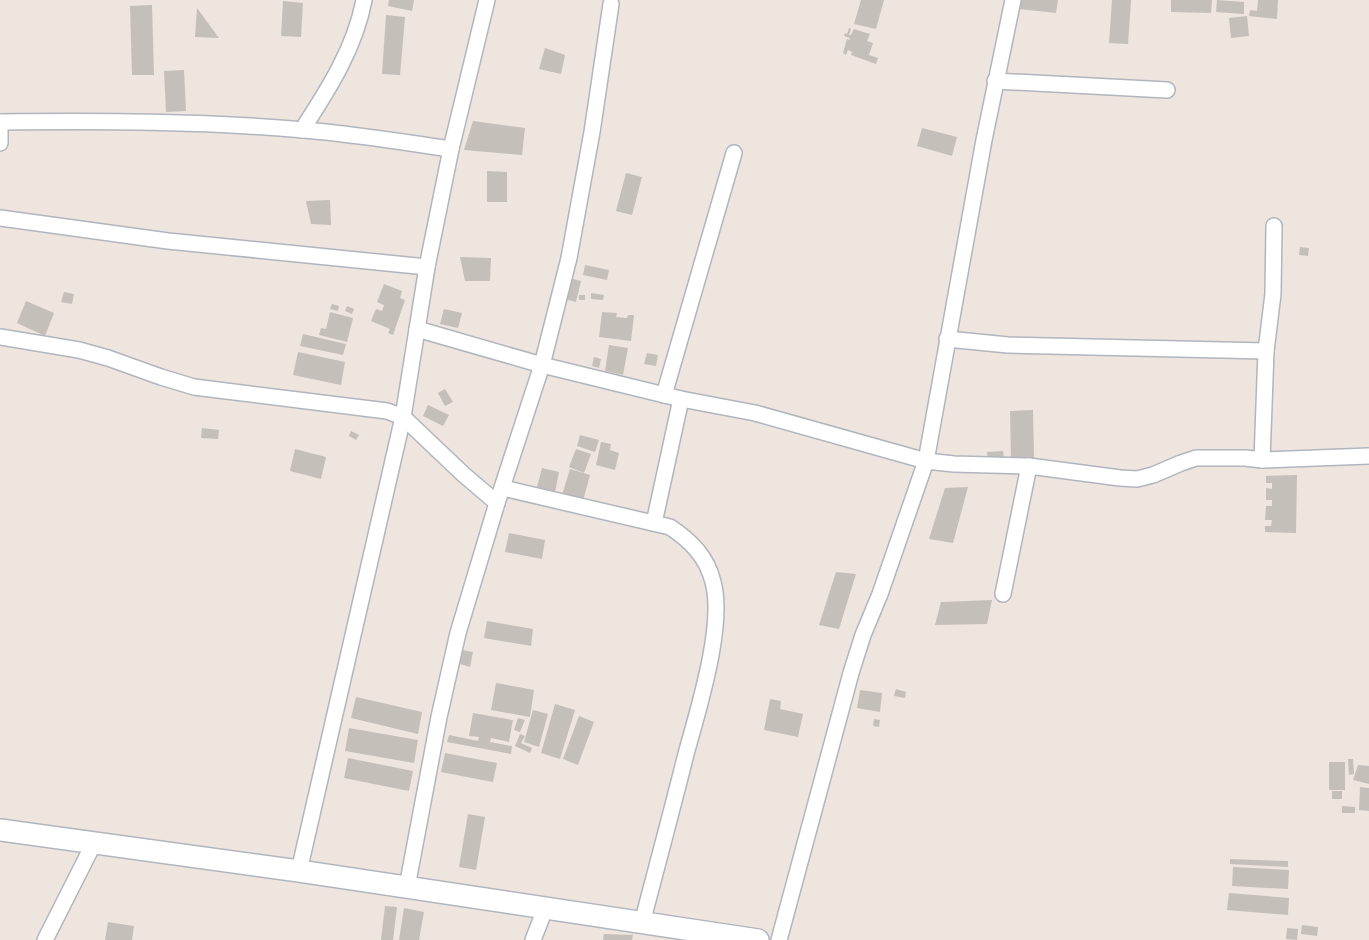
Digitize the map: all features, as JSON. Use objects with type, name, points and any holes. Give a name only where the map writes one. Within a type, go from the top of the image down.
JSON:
[{"type":"main road","points":[[0,830],[299,871],[642,923],[666,933],[758,940]]},
{"type":"street","points":[[302,130],[346,55],[362,14],[364,0]]},
{"type":"street","points":[[299,871],[403,417],[427,266],[451,149],[487,0]]},
{"type":"street","points":[[779,940],[851,673],[926,461],[995,81],[1013,0]]},
{"type":"street","points":[[407,887],[439,717],[458,633],[497,503],[542,365],[572,240],[592,132],[611,4]]},
{"type":"street","points":[[995,81],[1167,90]]},
{"type":"street","points":[[0,142],[0,122],[138,121],[302,130],[355,135],[451,149]]},
{"type":"street","points":[[664,395],[734,153]]},
{"type":"street","points":[[0,218],[168,241],[427,266]]},
{"type":"street","points":[[1262,460],[1266,351],[1273,294],[1274,226]]},
{"type":"street","points":[[417,329],[542,365],[664,395],[755,413],[926,461],[954,464],[1029,466],[1120,478],[1137,478],[1153,475],[1196,458],[1262,460],[1369,456]]},
{"type":"street","points":[[0,337],[79,350],[108,358],[161,378],[194,387],[387,411],[403,417],[463,474],[497,503]]},
{"type":"street","points":[[947,339],[1008,345],[1266,351]]},
{"type":"street","points":[[654,523],[681,398]]},
{"type":"street","points":[[1003,594],[1029,466]]},
{"type":"street","points":[[503,488],[670,527],[683,536],[707,564],[714,584],[716,609],[713,645],[642,923]]},
{"type":"street","points":[[45,940],[94,843]]},
{"type":"street","points":[[533,940],[545,909]]},
{"type":"building","points":[[389,0],[414,0],[412,11],[388,6]]},
{"type":"building","points":[[861,0],[884,0],[876,29],[854,24]]},
{"type":"building","points":[[1021,0],[1058,0],[1056,13],[1019,9]]},
{"type":"building","points":[[1112,0],[1131,0],[1128,44],[1109,43]]},
{"type":"building","points":[[1171,0],[1212,0],[1211,13],[1171,12]]},
{"type":"building","points":[[1217,0],[1244,2],[1244,14],[1216,12]]},
{"type":"building","points":[[1258,0],[1278,0],[1277,19],[1249,16],[1250,10],[1257,11]]},
{"type":"building","points":[[283,1],[303,3],[301,37],[281,36]]},
{"type":"building","points":[[152,5],[154,75],[132,75],[130,6]]},
{"type":"building","points":[[197,8],[219,38],[195,37]]},
{"type":"building","points":[[386,15],[405,17],[400,75],[382,74]]},
{"type":"building","points":[[1247,16],[1249,36],[1231,38],[1229,18]]},
{"type":"building","points":[[849,28],[851,29],[849,35],[851,35],[854,29],[870,34],[867,41],[873,43],[869,55],[878,58],[876,64],[851,55],[852,52],[848,50],[846,55],[843,53],[847,39],[849,40],[850,38],[844,36]]},
{"type":"building","points":[[545,48],[565,55],[561,74],[539,69]]},
{"type":"building","points":[[184,70],[186,111],[166,112],[164,71]]},
{"type":"building","points":[[473,121],[525,128],[522,155],[464,150]]},
{"type":"building","points":[[922,128],[957,137],[952,156],[917,146]]},
{"type":"building","points":[[487,171],[507,172],[507,202],[487,202]]},
{"type":"building","points":[[626,173],[642,177],[632,215],[616,211]]},
{"type":"building","points":[[330,200],[331,225],[311,224],[306,201]]},
{"type":"building","points":[[1300,247],[1309,248],[1308,256],[1299,255]]},
{"type":"building","points":[[460,257],[491,258],[490,281],[465,281]]},
{"type":"building","points":[[585,265],[609,270],[607,280],[583,275]]},
{"type":"building","points":[[569,278],[581,281],[576,302],[564,299]]},
{"type":"building","points":[[384,284],[402,291],[400,298],[405,300],[393,335],[388,333],[390,329],[371,321],[376,309],[382,311],[384,305],[377,302]]},
{"type":"building","points":[[64,292],[74,294],[72,304],[61,302]]},
{"type":"building","points":[[591,293],[604,295],[603,300],[591,299]]},
{"type":"building","points":[[579,295],[585,295],[585,300],[579,300]]},
{"type":"building","points":[[26,301],[54,313],[45,336],[17,323]]},
{"type":"building","points":[[332,304],[339,306],[338,311],[330,309]]},
{"type":"building","points":[[347,306],[354,309],[352,314],[345,311]]},
{"type":"building","points":[[444,309],[462,313],[458,328],[440,324]]},
{"type":"building","points":[[330,312],[353,318],[347,342],[319,335],[321,328],[326,329]]},
{"type":"building","points":[[602,312],[617,313],[616,317],[627,318],[628,315],[634,315],[631,341],[599,337]]},
{"type":"building","points":[[303,334],[346,344],[343,355],[300,346]]},
{"type":"building","points":[[609,345],[628,348],[623,375],[605,371]]},
{"type":"building","points":[[298,352],[345,362],[341,385],[293,375]]},
{"type":"building","points":[[647,353],[658,355],[656,366],[644,364]]},
{"type":"building","points":[[594,357],[601,359],[599,368],[592,366]]},
{"type":"building","points":[[445,389],[453,402],[445,406],[438,393]]},
{"type":"building","points":[[428,405],[449,415],[443,426],[423,416]]},
{"type":"building","points":[[1033,410],[1034,458],[1011,459],[1010,411]]},
{"type":"building","points":[[202,428],[219,430],[218,439],[201,438]]},
{"type":"building","points":[[351,431],[359,435],[356,440],[349,436]]},
{"type":"building","points":[[580,435],[599,440],[595,452],[577,446]]},
{"type":"building","points":[[601,442],[611,444],[610,450],[619,453],[615,470],[596,465]]},
{"type":"building","points":[[295,449],[326,457],[321,479],[290,471]]},
{"type":"building","points":[[576,449],[591,454],[584,473],[569,467]]},
{"type":"building","points":[[1003,451],[1004,459],[988,460],[987,452]]},
{"type":"building","points":[[542,468],[559,472],[555,492],[537,487]]},
{"type":"building","points":[[570,469],[590,475],[583,501],[562,495]]},
{"type":"building","points":[[1297,475],[1296,533],[1265,532],[1265,526],[1271,526],[1272,520],[1265,520],[1266,506],[1272,506],[1272,500],[1266,500],[1266,488],[1272,489],[1272,483],[1266,483],[1266,476]]},
{"type":"building","points":[[968,487],[953,543],[929,539],[945,488]]},
{"type":"building","points":[[509,533],[545,540],[542,559],[505,552]]},
{"type":"building","points":[[836,572],[856,574],[839,629],[819,625]]},
{"type":"building","points":[[992,600],[987,624],[935,625],[941,602]]},
{"type":"building","points":[[487,621],[533,629],[531,646],[484,638]]},
{"type":"building","points":[[462,650],[473,652],[470,667],[460,664]]},
{"type":"building","points":[[496,683],[534,690],[530,717],[491,710]]},
{"type":"building","points":[[896,689],[906,692],[905,698],[894,696]]},
{"type":"building","points":[[860,690],[882,693],[880,712],[857,708]]},
{"type":"building","points":[[356,697],[422,712],[418,734],[351,718]]},
{"type":"building","points":[[770,699],[781,701],[780,709],[803,714],[798,737],[764,730]]},
{"type":"building","points":[[555,704],[575,710],[560,759],[541,753]]},
{"type":"building","points":[[533,710],[548,714],[539,747],[524,742]]},
{"type":"building","points":[[473,713],[513,720],[509,742],[491,738],[490,742],[512,746],[511,754],[447,742],[449,735],[478,741],[479,737],[469,736]]},
{"type":"building","points":[[579,716],[594,722],[578,765],[563,759]]},
{"type":"building","points":[[518,718],[525,720],[520,732],[514,730]]},
{"type":"building","points":[[874,719],[880,720],[879,727],[873,726]]},
{"type":"building","points":[[349,728],[418,740],[414,763],[345,751]]},
{"type":"building","points":[[520,734],[525,736],[521,743],[532,748],[530,753],[515,746]]},
{"type":"building","points":[[445,753],[497,763],[493,782],[441,772]]},
{"type":"building","points":[[348,758],[413,771],[409,791],[344,778]]},
{"type":"building","points":[[1348,759],[1353,759],[1354,774],[1349,775]]},
{"type":"building","points":[[1329,762],[1345,762],[1345,790],[1329,790]]},
{"type":"building","points":[[1358,765],[1369,766],[1369,784],[1353,780]]},
{"type":"building","points":[[1360,787],[1369,788],[1369,811],[1359,810]]},
{"type":"building","points":[[1332,791],[1342,791],[1342,799],[1332,799]]},
{"type":"building","points":[[1342,806],[1355,807],[1355,813],[1342,813]]},
{"type":"building","points":[[468,814],[485,817],[476,870],[459,867]]},
{"type":"building","points":[[1230,859],[1288,861],[1288,867],[1230,864]]},
{"type":"building","points":[[1233,867],[1289,870],[1288,889],[1232,886]]},
{"type":"building","points":[[1229,893],[1289,898],[1288,915],[1227,910]]},
{"type":"building","points":[[385,906],[397,907],[393,940],[381,940]]},
{"type":"building","points":[[404,908],[424,912],[419,940],[399,940]]},
{"type":"building","points":[[108,922],[134,926],[132,940],[105,940]]},
{"type":"building","points":[[1302,925],[1318,927],[1317,936],[1301,934]]},
{"type":"building","points":[[1287,928],[1298,929],[1297,940],[1286,939]]},
{"type":"building","points":[[604,934],[633,935],[632,940],[603,940]]}]
